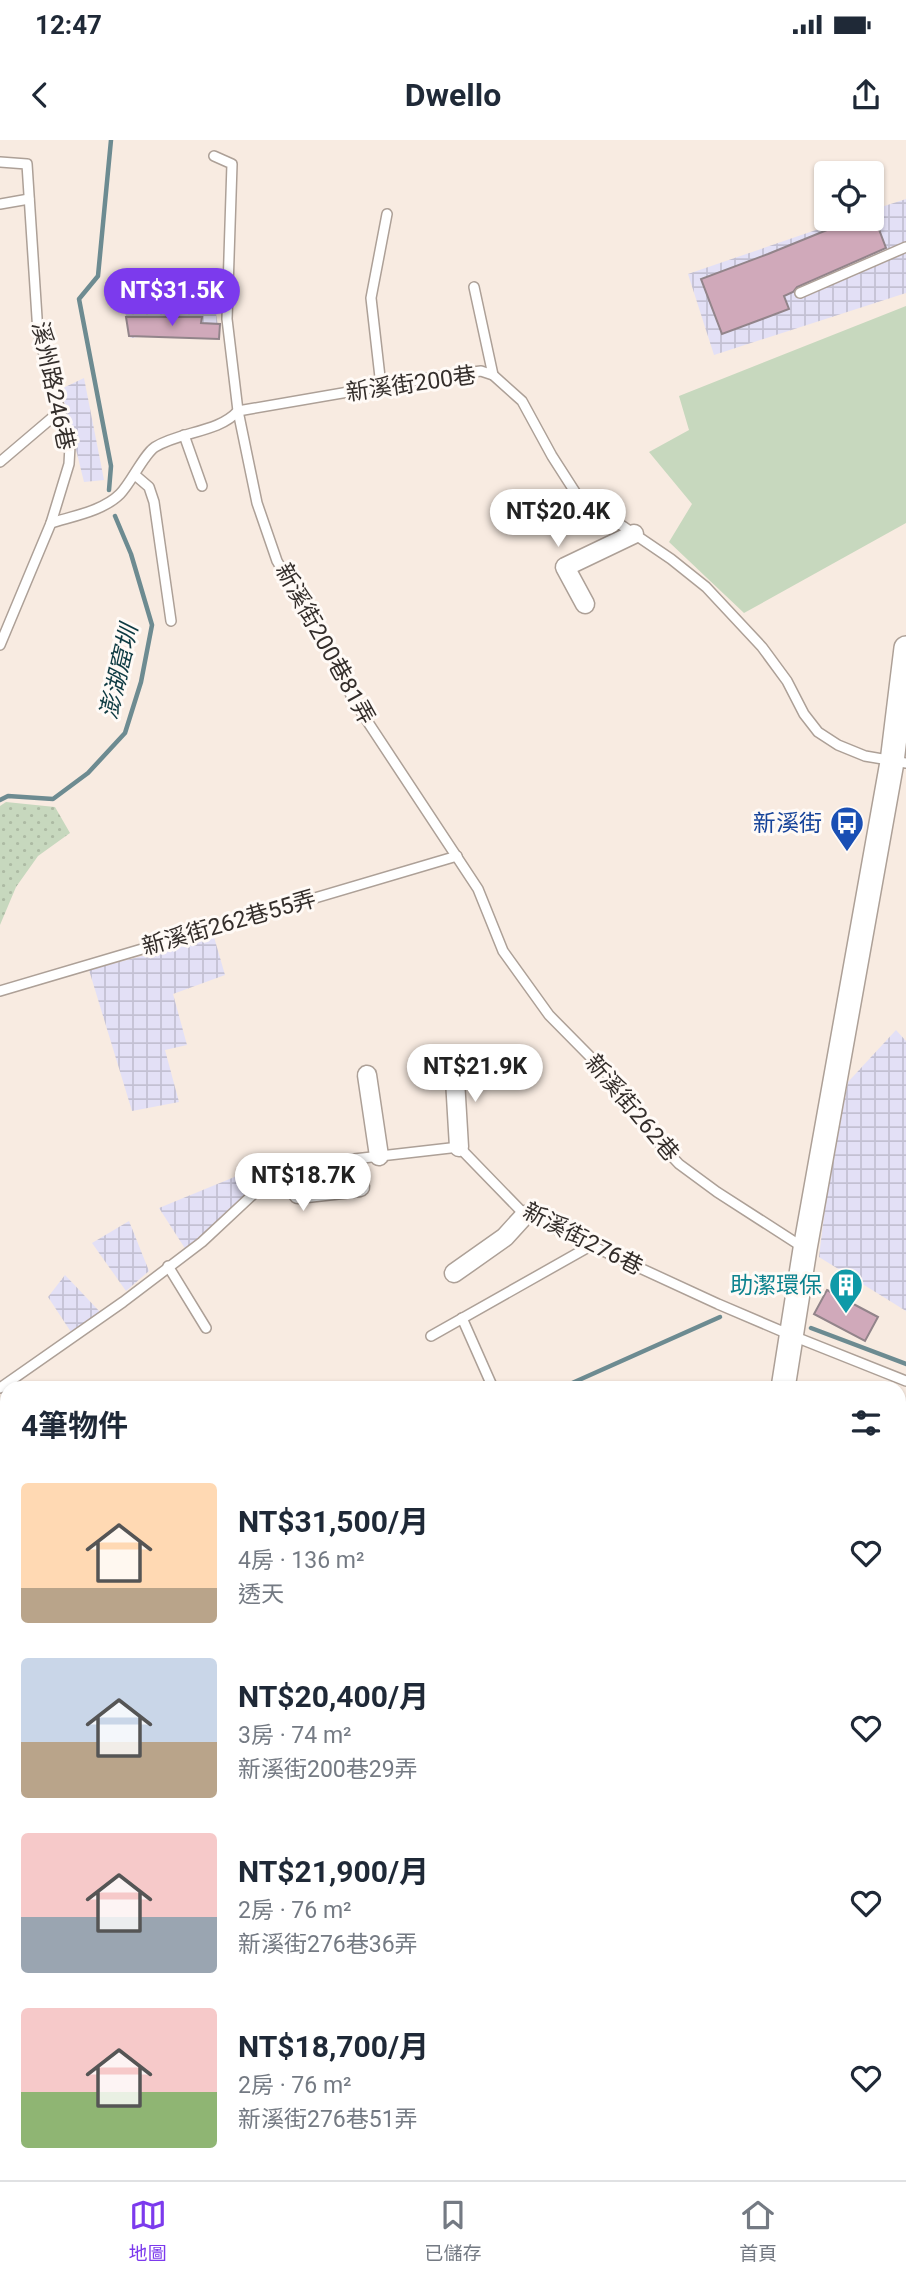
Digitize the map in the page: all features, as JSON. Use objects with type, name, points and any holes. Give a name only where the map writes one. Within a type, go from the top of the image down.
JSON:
[{"type":"street","points":[[585,604],[565,567],[634,534]]},
{"type":"street","points":[[784,1381],[805,1249],[899,762],[906,648]]},
{"type":"street","points":[[454,1063],[459,1147]]},
{"type":"street","points":[[367,1075],[379,1156]]},
{"type":"street","points":[[293,1166],[298,1194],[360,1187]]},
{"type":"street","points":[[454,1273],[505,1237],[525,1215]]},
{"type":"lane","name":"新溪街200巷81弄","points":[[214,156],[232,164],[227,319],[238,411],[257,503],[277,561],[339,665],[352,698],[457,856]]},
{"type":"lane","name":"溪州路246巷","points":[[0,162],[27,164],[38,333],[70,446],[69,464],[51,523],[0,645]]},
{"type":"lane","points":[[0,204],[29,199]]},
{"type":"lane","points":[[381,386],[371,298],[387,214]]},
{"type":"lane","points":[[800,293],[906,247]]},
{"type":"lane","points":[[474,287],[493,375]]},
{"type":"lane","name":"新溪街200巷","points":[[51,523],[97,509],[118,496],[153,448],[230,420],[238,411],[481,371],[493,375],[522,401],[577,495],[671,559],[706,587],[762,646],[818,732],[838,745],[856,752],[899,762]]},
{"type":"lane","points":[[0,462],[60,411]]},
{"type":"lane","points":[[184,435],[202,486]]},
{"type":"lane","points":[[135,475],[149,487],[154,502],[171,621]]},
{"type":"lane","name":"新溪街262巷55弄","points":[[0,990],[457,856]]},
{"type":"lane","name":"新溪街262巷","points":[[457,856],[478,889],[503,951],[549,1015],[625,1092],[646,1129],[678,1164],[805,1249]]},
{"type":"lane","points":[[10,1381],[123,1302],[202,1242],[276,1173],[293,1166],[459,1147]]},
{"type":"lane","name":"新溪街276巷","points":[[459,1147],[525,1215],[793,1336],[906,1381]]},
{"type":"lane","points":[[431,1336],[592,1245]]},
{"type":"lane","points":[[168,1266],[206,1328]]},
{"type":"lane","points":[[462,1318],[490,1381]]},
{"type":"shaded area","points":[[906,199],[906,293],[714,355],[688,274],[814,231],[884,231],[884,206]]},
{"type":"shaded area","points":[[118,282],[212,284],[218,327],[131,338]]},
{"type":"shaded area","points":[[84,378],[104,480],[84,482],[61,389]]},
{"type":"shaded area","points":[[214,937],[225,975],[173,994],[187,1045],[165,1050],[179,1102],[132,1111],[89,970]]},
{"type":"shaded area","points":[[896,1030],[906,1041],[906,1311],[819,1257],[827,1191],[848,1082]]},
{"type":"shaded area","points":[[249,1171],[257,1184],[186,1250],[159,1208]]},
{"type":"shaded area","points":[[129,1221],[149,1271],[126,1291],[92,1243]]},
{"type":"shaded area","points":[[65,1275],[101,1313],[71,1332],[48,1297]]},
{"type":"green space","points":[[906,306],[906,523],[744,613],[669,542],[692,504],[649,452],[689,430],[679,396]]},
{"type":"green space","points":[[6,802],[55,807],[70,833],[38,856],[16,887],[0,925],[0,806]]},
{"type":"building","points":[[825,231],[880,231],[886,248],[797,287],[784,296],[789,309],[722,334],[701,279]]},
{"type":"building","points":[[126,317],[202,317],[201,323],[220,324],[219,339],[129,336]]},
{"type":"building","name":"助潔環保","points":[[827,1290],[878,1317],[865,1341],[814,1314]]},
{"type":"waterway","name":"澎湖窟圳","points":[[109,490],[111,466],[79,299],[98,276],[111,140]]},
{"type":"waterway","name":"澎湖窟圳","points":[[0,800],[8,796],[53,799],[88,773],[125,733],[141,682],[152,625],[131,554],[115,516]]},
{"type":"waterway","points":[[577,1381],[720,1317]]},
{"type":"waterway","points":[[811,1328],[906,1364]]},
{"type":"place","name":"新溪街","points":[[847,853]]},
{"type":"place","name":"助潔環保","points":[[846,1315]]}]
